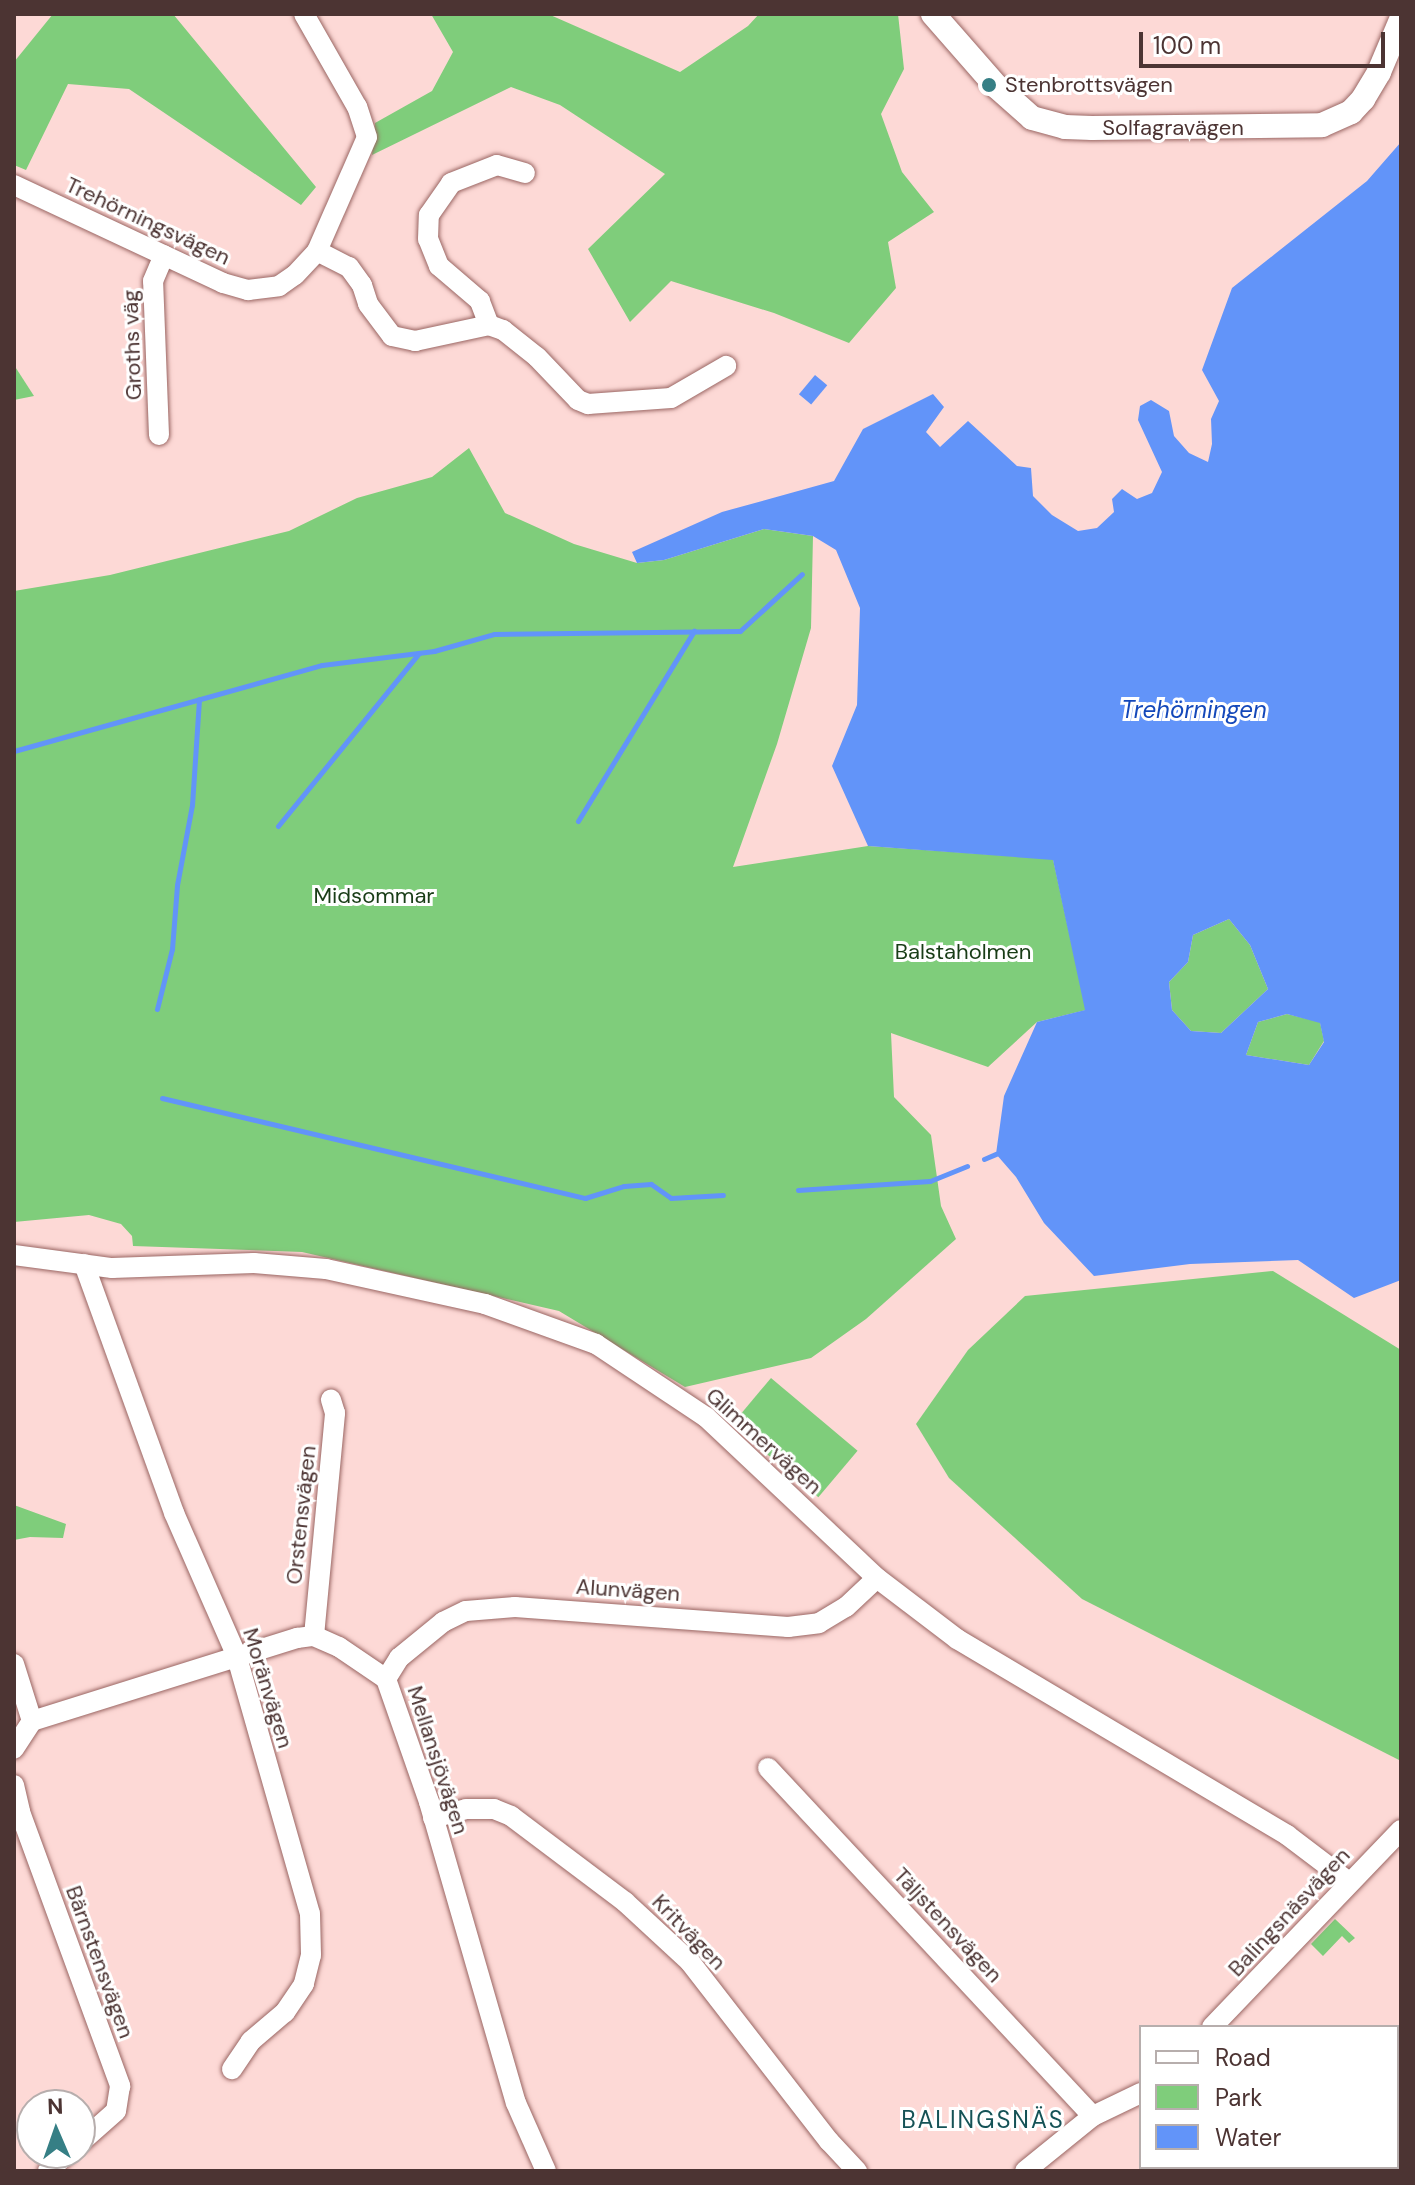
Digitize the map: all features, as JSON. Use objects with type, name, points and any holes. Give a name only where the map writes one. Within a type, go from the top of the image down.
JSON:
[{"type":"street","name":"Trehörningsvägen","points":[[14,185],[223,283],[248,290],[279,286],[295,275],[317,251],[367,137],[357,107],[304,14]]},
{"type":"street","name":"Solfagravägen","points":[[933,14],[996,86],[1032,118],[1065,127],[1151,129],[1325,124],[1351,112],[1363,99],[1379,72],[1401,20]]},
{"type":"street","points":[[489,325],[480,301],[439,266],[428,239],[429,215],[451,183],[497,165],[525,173]]},
{"type":"street","points":[[317,251],[349,267],[362,285],[368,304],[392,336],[415,341],[489,325],[503,330],[537,357],[578,400],[588,404],[671,398],[726,366]]},
{"type":"street","name":"Groths väg","points":[[159,435],[153,281],[164,255]]},
{"type":"street","name":"Glimmervägen","points":[[14,1255],[112,1268],[254,1263],[326,1269],[485,1304],[596,1344],[706,1417],[877,1578],[957,1639],[1287,1835],[1349,1882]]},
{"type":"street","name":"Moränvägen","points":[[84,1264],[174,1513],[236,1654],[310,1914],[312,1943],[309,1970],[299,1994],[276,2022],[251,2041],[232,2069]]},
{"type":"street","name":"Orstensvägen","points":[[314,1636],[335,1413],[331,1400]]},
{"type":"street","name":"Alunvägen","points":[[386,1679],[408,1651],[443,1622],[466,1611],[515,1607],[679,1616],[788,1627],[819,1623],[846,1607],[877,1578]]},
{"type":"street","points":[[14,1749],[32,1721],[236,1654],[314,1636]]},
{"type":"street","name":"Mellansjövägen","points":[[314,1636],[358,1657],[386,1679],[433,1818],[516,2103],[546,2171]]},
{"type":"street","points":[[14,1664],[32,1721]]},
{"type":"street","name":"Täljstensvägen","points":[[768,1768],[1093,2116]]},
{"type":"street","name":"Bärnstensvägen","points":[[14,1785],[20,1812],[120,2086],[116,2111],[96,2129]]},
{"type":"street","name":"Kritvägen","points":[[433,1818],[466,1809],[494,1809],[511,1816],[625,1902],[690,1962],[829,2141],[857,2171]]},
{"type":"street","name":"Balingsnäsvägen","points":[[1214,2025],[1401,1830]]},
{"type":"street","points":[[1025,2171],[1093,2116],[1139,2094]]},
{"type":"green space","points":[[53,14],[173,14],[316,187],[301,205],[129,89],[68,84],[26,170],[14,165],[14,62]]},
{"type":"green space","points":[[431,14],[548,14],[680,72],[748,26],[759,14],[898,14],[904,69],[881,114],[902,172],[934,212],[888,242],[896,288],[849,343],[774,313],[671,281],[630,322],[588,249],[665,174],[560,105],[511,87],[372,155],[375,123],[432,91],[453,52]]},
{"type":"green space","points":[[14,365],[34,396],[14,400]]},
{"type":"green space","name":"Midsommar","points":[[469,448],[505,513],[574,544],[637,563],[664,560],[764,529],[813,536],[811,628],[777,744],[733,867],[868,846],[1053,859],[1086,1010],[1037,1022],[988,1067],[891,1033],[894,1097],[931,1135],[941,1206],[956,1239],[866,1319],[811,1358],[685,1387],[559,1311],[302,1252],[133,1246],[132,1236],[121,1224],[89,1215],[14,1222],[14,591],[110,575],[289,531],[357,498],[432,477]]},
{"type":"green space","points":[[1229,919],[1250,945],[1268,989],[1221,1033],[1191,1031],[1172,1010],[1169,982],[1188,962],[1193,935]]},
{"type":"green space","points":[[1287,1014],[1320,1022],[1324,1041],[1309,1065],[1246,1055],[1258,1022]]},
{"type":"green space","points":[[1273,1271],[1401,1350],[1401,1761],[1082,1599],[949,1478],[916,1424],[968,1350],[1025,1296]]},
{"type":"green space","points":[[771,1378],[858,1451],[818,1497],[732,1425]]},
{"type":"green space","points":[[14,1505],[66,1524],[63,1538],[14,1540]]},
{"type":"green space","points":[[1335,1919],[1355,1938],[1349,1943],[1342,1936],[1323,1956],[1311,1944]]},
{"type":"green space","points":[[1399,2081],[1401,2081],[1399,2151]]},
{"type":"water","name":"Trehörningen","points":[[1401,142],[1401,1280],[1354,1298],[1298,1260],[1190,1264],[1094,1276],[1044,1223],[1016,1177],[996,1154],[1004,1096],[1037,1022],[1085,1010],[1053,860],[868,846],[832,766],[857,705],[860,608],[836,550],[813,536],[764,529],[664,560],[637,563],[632,552],[722,512],[834,481],[863,429],[933,394],[944,407],[926,432],[940,447],[968,421],[1017,466],[1031,468],[1033,496],[1052,515],[1078,531],[1097,528],[1114,512],[1112,499],[1122,489],[1137,499],[1152,493],[1162,472],[1138,420],[1140,406],[1151,400],[1169,411],[1174,436],[1189,453],[1208,462],[1212,444],[1211,419],[1219,401],[1202,370],[1232,288],[1367,181]],"holes":[[[1229,919],[1250,945],[1268,989],[1221,1033],[1191,1031],[1172,1010],[1169,982],[1188,962],[1193,935]],[[1287,1014],[1320,1023],[1324,1042],[1309,1065],[1246,1055],[1258,1022]]]},
{"type":"water","points":[[815,375],[827,385],[811,404],[799,394]]},
{"type":"waterway","points":[[14,751],[322,665],[434,651],[494,634],[740,631],[802,574]]},
{"type":"waterway","points":[[578,821],[694,631]]},
{"type":"waterway","points":[[278,826],[419,653]]},
{"type":"waterway","points":[[157,1009],[172,949],[177,885],[192,805],[199,699]]},
{"type":"waterway","points":[[162,1098],[585,1198],[624,1186],[651,1184],[671,1198],[723,1195]]},
{"type":"waterway","points":[[984,1159],[996,1154]]},
{"type":"waterway","points":[[798,1190],[930,1181],[967,1166]]},
{"type":"place","name":"Stenbrottsvägen","points":[[989,85]]},
{"type":"district","name":"BALINGSNÄS","points":[[983,2120]]},
{"type":"park label","name":"Balstaholmen","points":[[963,952]]}]
